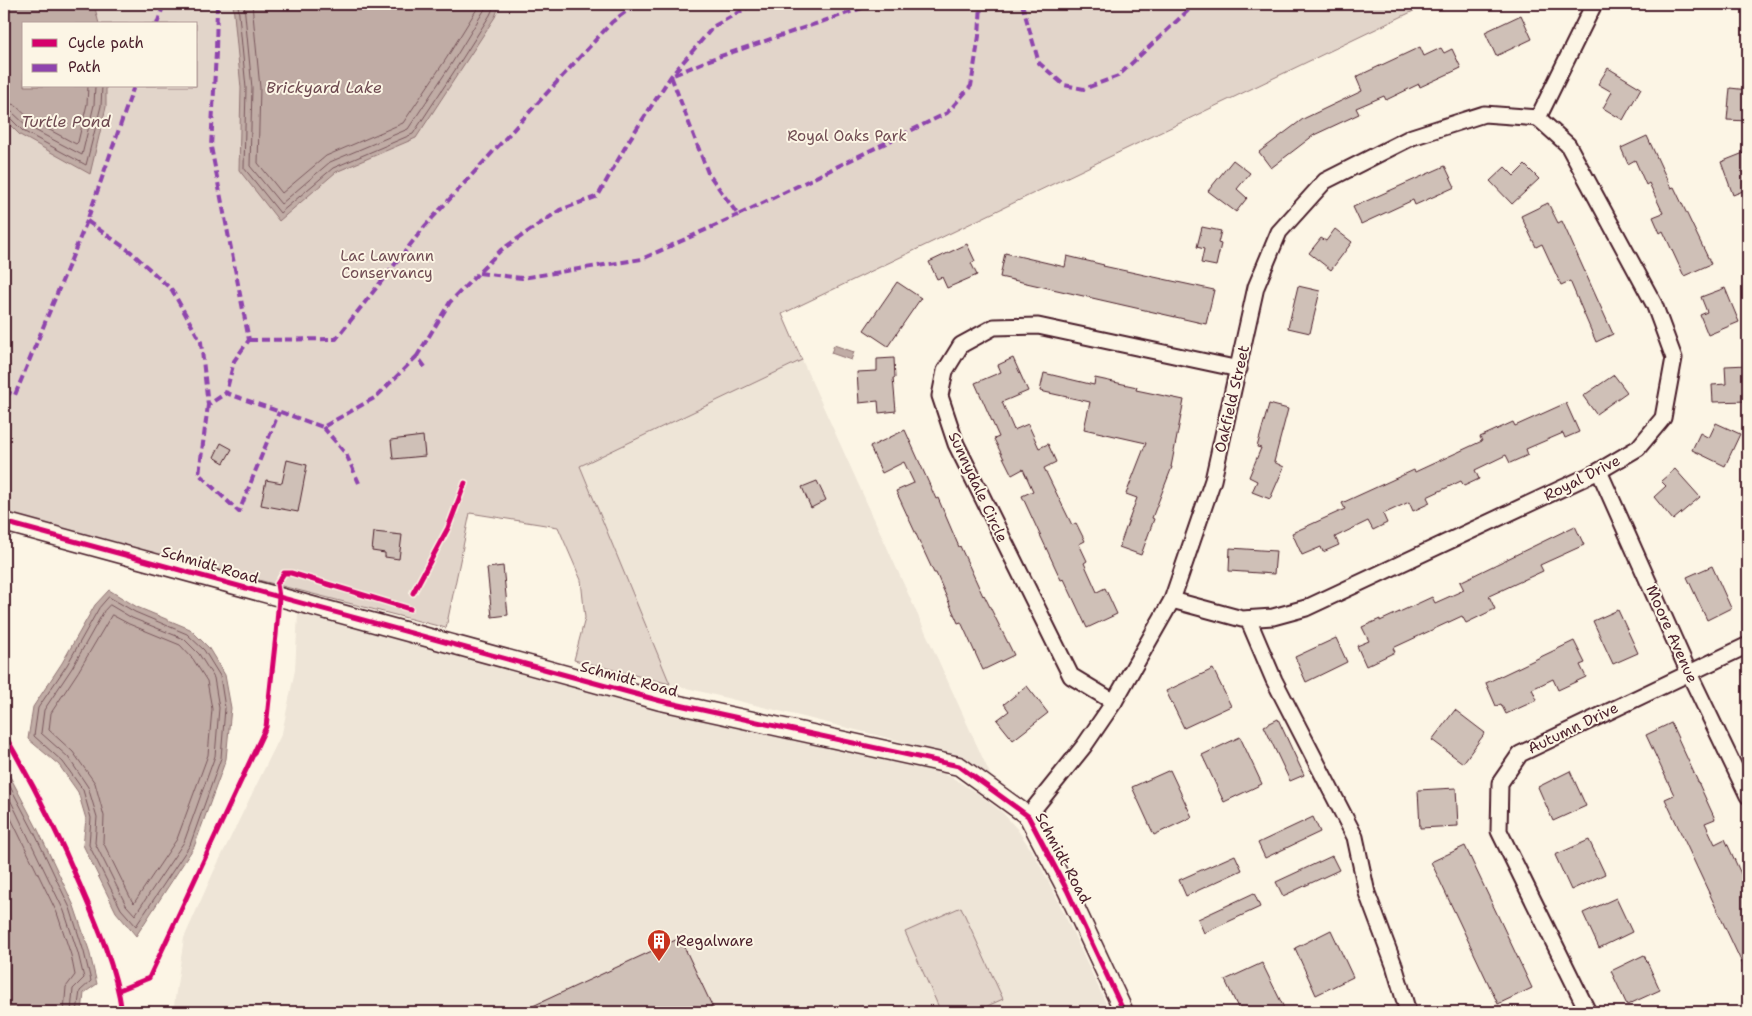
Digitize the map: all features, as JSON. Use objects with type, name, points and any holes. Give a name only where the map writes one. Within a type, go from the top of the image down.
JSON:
[{"type":"street","points":[[1538,118],[1594,4]]},
{"type":"street","name":"Oakfield Street","points":[[1028,816],[1084,746],[1114,702],[1172,600],[1213,480],[1256,287],[1279,232],[1325,182],[1412,137],[1484,114],[1538,118]]},
{"type":"street","name":"Royal Drive","points":[[1172,600],[1242,619],[1273,617],[1306,608],[1599,471],[1638,448],[1663,418],[1674,358],[1654,304],[1568,145],[1538,118]]},
{"type":"street","name":"Sunnydale Circle","points":[[1114,702],[1071,676],[956,444],[940,396],[945,371],[961,345],[994,327],[1038,326],[1239,369]]},
{"type":"street","name":"Moore Avenue","points":[[1599,471],[1689,673],[1748,796]]},
{"type":"street","name":"Schmidt Road","points":[[4,522],[660,702],[959,766],[1028,816],[1067,890],[1124,1012]]},
{"type":"street","points":[[1248,619],[1274,680],[1355,837],[1367,893],[1394,965],[1408,1012]]},
{"type":"street","name":"Autumn Drive","points":[[1588,1012],[1499,831],[1500,783],[1520,754],[1748,645]]},
{"type":"shaded area","points":[[802,360],[994,783],[938,753],[896,740],[670,684],[580,466]]},
{"type":"shaded area","points":[[298,613],[927,767],[953,778],[980,795],[1003,813],[1017,829],[1034,854],[1054,892],[1110,1012],[173,1012],[184,938],[214,871],[282,733],[295,670]]},
{"type":"green space","name":"Lac Lawrann Conservancy","points":[[4,4],[1428,4],[782,314],[802,360],[580,466],[670,684],[574,660],[585,618],[581,580],[558,527],[470,513],[446,628],[4,515]]},
{"type":"green space","points":[[961,907],[1003,999],[974,1012],[941,1012],[905,932]]},
{"type":"water","name":"Turtle Pond","points":[[4,4],[94,4],[98,22],[22,22],[22,88],[106,88],[106,107],[90,174],[20,135],[4,119]]},
{"type":"water","name":"Brickyard Lake","points":[[233,4],[500,4],[495,17],[416,138],[336,172],[279,221],[239,170],[241,88]]},
{"type":"water","points":[[834,345],[854,352],[851,360],[831,353]]},
{"type":"water","points":[[109,590],[137,607],[190,629],[208,647],[225,675],[231,708],[226,759],[194,847],[136,936],[116,912],[83,845],[86,819],[78,792],[59,765],[28,739],[33,707],[62,663],[95,605]]},
{"type":"water","points":[[4,765],[38,830],[74,906],[89,950],[97,984],[84,993],[82,1012],[4,1012]]},
{"type":"building","points":[[1521,15],[1532,39],[1496,56],[1485,32]]},
{"type":"building","points":[[1420,47],[1424,56],[1441,48],[1444,53],[1452,49],[1461,68],[1420,87],[1419,84],[1386,100],[1384,96],[1356,108],[1359,114],[1314,135],[1271,168],[1259,152],[1303,119],[1362,91],[1356,77]]},
{"type":"building","points":[[1608,68],[1641,88],[1623,120],[1603,108],[1612,92],[1598,84]]},
{"type":"building","points":[[1730,88],[1748,90],[1748,121],[1727,120]]},
{"type":"building","points":[[1647,136],[1671,188],[1674,187],[1711,264],[1684,276],[1663,231],[1660,233],[1653,217],[1663,213],[1649,183],[1646,185],[1635,160],[1628,164],[1621,148]]},
{"type":"building","points":[[1746,152],[1748,159],[1748,189],[1733,195],[1721,162]]},
{"type":"building","points":[[1233,160],[1250,173],[1237,189],[1247,198],[1236,212],[1208,191]]},
{"type":"building","points":[[1525,165],[1539,179],[1512,204],[1490,181],[1505,167],[1514,176]]},
{"type":"building","points":[[1445,166],[1455,187],[1415,205],[1413,200],[1361,224],[1353,207]]},
{"type":"building","points":[[1548,203],[1558,223],[1562,221],[1613,334],[1596,342],[1570,281],[1561,285],[1542,244],[1536,247],[1521,216]]},
{"type":"building","points":[[1202,227],[1221,231],[1218,243],[1221,244],[1216,266],[1201,263],[1204,249],[1197,247]]},
{"type":"building","points":[[1335,229],[1352,242],[1331,270],[1309,253],[1321,238],[1326,241]]},
{"type":"building","points":[[967,244],[975,261],[971,263],[977,275],[947,288],[942,277],[937,279],[929,262]]},
{"type":"building","points":[[1005,253],[1065,267],[1067,256],[1103,266],[1214,290],[1206,324],[1000,277]]},
{"type":"building","points":[[897,282],[921,298],[888,346],[864,330]]},
{"type":"building","points":[[1298,286],[1320,291],[1310,333],[1288,328]]},
{"type":"building","points":[[1725,288],[1739,322],[1708,335],[1700,315],[1707,312],[1701,297]]},
{"type":"building","points":[[894,358],[895,378],[893,378],[896,411],[879,413],[878,401],[859,403],[857,372],[877,371],[877,359]]},
{"type":"building","points":[[1013,358],[1028,391],[1002,402],[1014,430],[1028,424],[1039,448],[1048,444],[1056,462],[1044,468],[1072,525],[1076,523],[1085,541],[1079,544],[1087,561],[1084,563],[1097,592],[1105,588],[1117,614],[1087,628],[1064,579],[1061,580],[1022,496],[1033,491],[1023,469],[1012,475],[994,439],[999,437],[975,383],[1001,372],[998,365]]},
{"type":"building","points":[[1748,365],[1748,401],[1713,402],[1712,385],[1726,384],[1725,366]]},
{"type":"building","points":[[1044,373],[1094,385],[1095,378],[1137,387],[1136,390],[1184,400],[1172,467],[1152,518],[1154,519],[1141,555],[1119,547],[1137,498],[1126,494],[1146,443],[1084,429],[1090,402],[1040,391]]},
{"type":"building","points":[[1614,375],[1627,392],[1596,414],[1583,396]]},
{"type":"building","points":[[1566,403],[1579,432],[1565,438],[1563,433],[1526,449],[1528,455],[1510,463],[1506,455],[1475,470],[1479,479],[1464,486],[1461,481],[1427,497],[1430,503],[1413,511],[1409,502],[1383,514],[1387,523],[1373,530],[1368,521],[1335,537],[1339,545],[1323,552],[1321,547],[1302,555],[1292,533],[1345,509],[1342,503],[1482,441],[1480,437],[1513,422],[1515,426]]},
{"type":"building","points":[[1269,404],[1288,409],[1274,462],[1284,467],[1270,499],[1252,492],[1257,481],[1249,477],[1261,448],[1257,447]]},
{"type":"building","points":[[1716,423],[1740,434],[1725,466],[1692,450],[1700,433],[1709,438]]},
{"type":"building","points":[[905,430],[959,547],[1014,655],[983,670],[961,622],[958,623],[896,491],[914,483],[904,462],[882,473],[870,447]]},
{"type":"building","points":[[423,436],[425,456],[393,459],[391,440]]},
{"type":"building","points":[[221,443],[232,449],[224,463],[214,457]]},
{"type":"building","points":[[287,460],[307,465],[298,512],[261,505],[266,480],[282,483]]},
{"type":"building","points":[[1675,469],[1700,497],[1673,520],[1654,497],[1666,486],[1661,481]]},
{"type":"building","points":[[817,481],[826,500],[811,508],[802,487]]},
{"type":"building","points":[[1575,526],[1584,545],[1540,565],[1543,571],[1489,596],[1495,609],[1466,623],[1462,616],[1393,648],[1395,652],[1366,666],[1357,646],[1369,641],[1362,627],[1380,619],[1380,621],[1432,597],[1435,603],[1464,590],[1460,582]]},
{"type":"building","points":[[374,532],[402,535],[399,559],[385,557],[385,553],[372,551]]},
{"type":"building","points":[[1230,548],[1276,551],[1274,574],[1229,571]]},
{"type":"building","points":[[503,566],[508,615],[492,617],[487,568]]},
{"type":"building","points":[[1712,566],[1731,608],[1707,620],[1687,577]]},
{"type":"building","points":[[1618,610],[1638,653],[1613,664],[1593,621]]},
{"type":"building","points":[[1336,638],[1347,662],[1306,682],[1295,657]]},
{"type":"building","points":[[1574,641],[1585,663],[1580,665],[1586,677],[1558,690],[1553,679],[1532,689],[1537,700],[1506,714],[1501,704],[1496,706],[1486,683]]},
{"type":"building","points":[[1213,669],[1231,706],[1184,728],[1166,691]]},
{"type":"building","points":[[1027,686],[1048,713],[1013,740],[997,720],[1009,711],[1004,704]]},
{"type":"building","points":[[1455,710],[1485,733],[1463,763],[1432,740]]},
{"type":"building","points":[[1278,719],[1304,775],[1290,781],[1264,726]]},
{"type":"building","points":[[1671,723],[1715,819],[1705,823],[1715,844],[1725,839],[1748,889],[1748,976],[1665,799],[1674,795],[1646,735]]},
{"type":"building","points":[[1240,737],[1262,784],[1224,802],[1202,755]]},
{"type":"building","points":[[1170,770],[1192,817],[1154,835],[1132,787]]},
{"type":"building","points":[[1570,771],[1586,806],[1553,821],[1538,787]]},
{"type":"building","points":[[1456,788],[1458,826],[1420,828],[1418,790]]},
{"type":"building","points":[[1313,817],[1320,832],[1265,858],[1258,843]]},
{"type":"building","points":[[1589,840],[1605,874],[1571,890],[1555,855]]},
{"type":"building","points":[[1465,846],[1532,988],[1498,1004],[1431,862]]},
{"type":"building","points":[[1235,855],[1242,870],[1186,896],[1179,880]]},
{"type":"building","points":[[1332,856],[1339,870],[1283,896],[1276,882]]},
{"type":"building","points":[[1254,893],[1260,907],[1204,933],[1198,919]]},
{"type":"building","points":[[1616,898],[1632,932],[1599,948],[1583,913]]},
{"type":"building","points":[[1331,930],[1353,977],[1316,995],[1295,948]]},
{"type":"building","name":"Regalware","points":[[680,938],[715,1012],[520,1012],[576,986]]},
{"type":"building","points":[[1644,955],[1660,990],[1627,1005],[1611,971]]},
{"type":"building","points":[[1262,963],[1286,1012],[1240,1012],[1225,980]]},
{"type":"marked path","points":[[158,22],[164,4]]},
{"type":"marked path","points":[[217,4],[211,147],[249,340],[234,361],[226,393],[323,427],[376,397],[417,356]]},
{"type":"marked path","points":[[249,340],[336,339],[425,226],[612,22],[636,4]]},
{"type":"marked path","points":[[425,367],[417,356],[450,302],[501,250],[560,210],[598,196],[628,142],[671,76],[714,26],[754,4]]},
{"type":"marked path","points":[[874,4],[709,60],[671,76],[708,173],[738,215],[947,113],[971,86],[979,36],[981,4]]},
{"type":"marked path","points":[[1022,4],[1039,63],[1064,85],[1084,89],[1118,76],[1195,4]]},
{"type":"marked path","points":[[4,391],[15,395],[87,221],[133,88]]},
{"type":"marked path","points":[[479,273],[522,278],[642,259],[738,215]]},
{"type":"marked path","points":[[87,221],[131,252],[172,290],[201,342],[208,405],[226,393]]},
{"type":"marked path","points":[[208,405],[199,474],[239,512],[279,412]]},
{"type":"marked path","points":[[323,427],[346,454],[359,483]]},
{"type":"cycle path","points":[[413,593],[448,528],[465,483]]},
{"type":"cycle path","points":[[4,522],[661,701],[959,766],[1028,816],[1067,890],[1124,1012]]},
{"type":"cycle path","points":[[119,990],[149,978],[266,727],[279,597],[277,584],[284,573],[291,573],[410,609]]},
{"type":"cycle path","points":[[4,734],[71,864],[111,963],[122,1012]]},
{"type":"place","name":"Regalware","points":[[659,962]]},
{"type":"park label","name":"Royal Oaks Park","points":[[847,136]]}]
